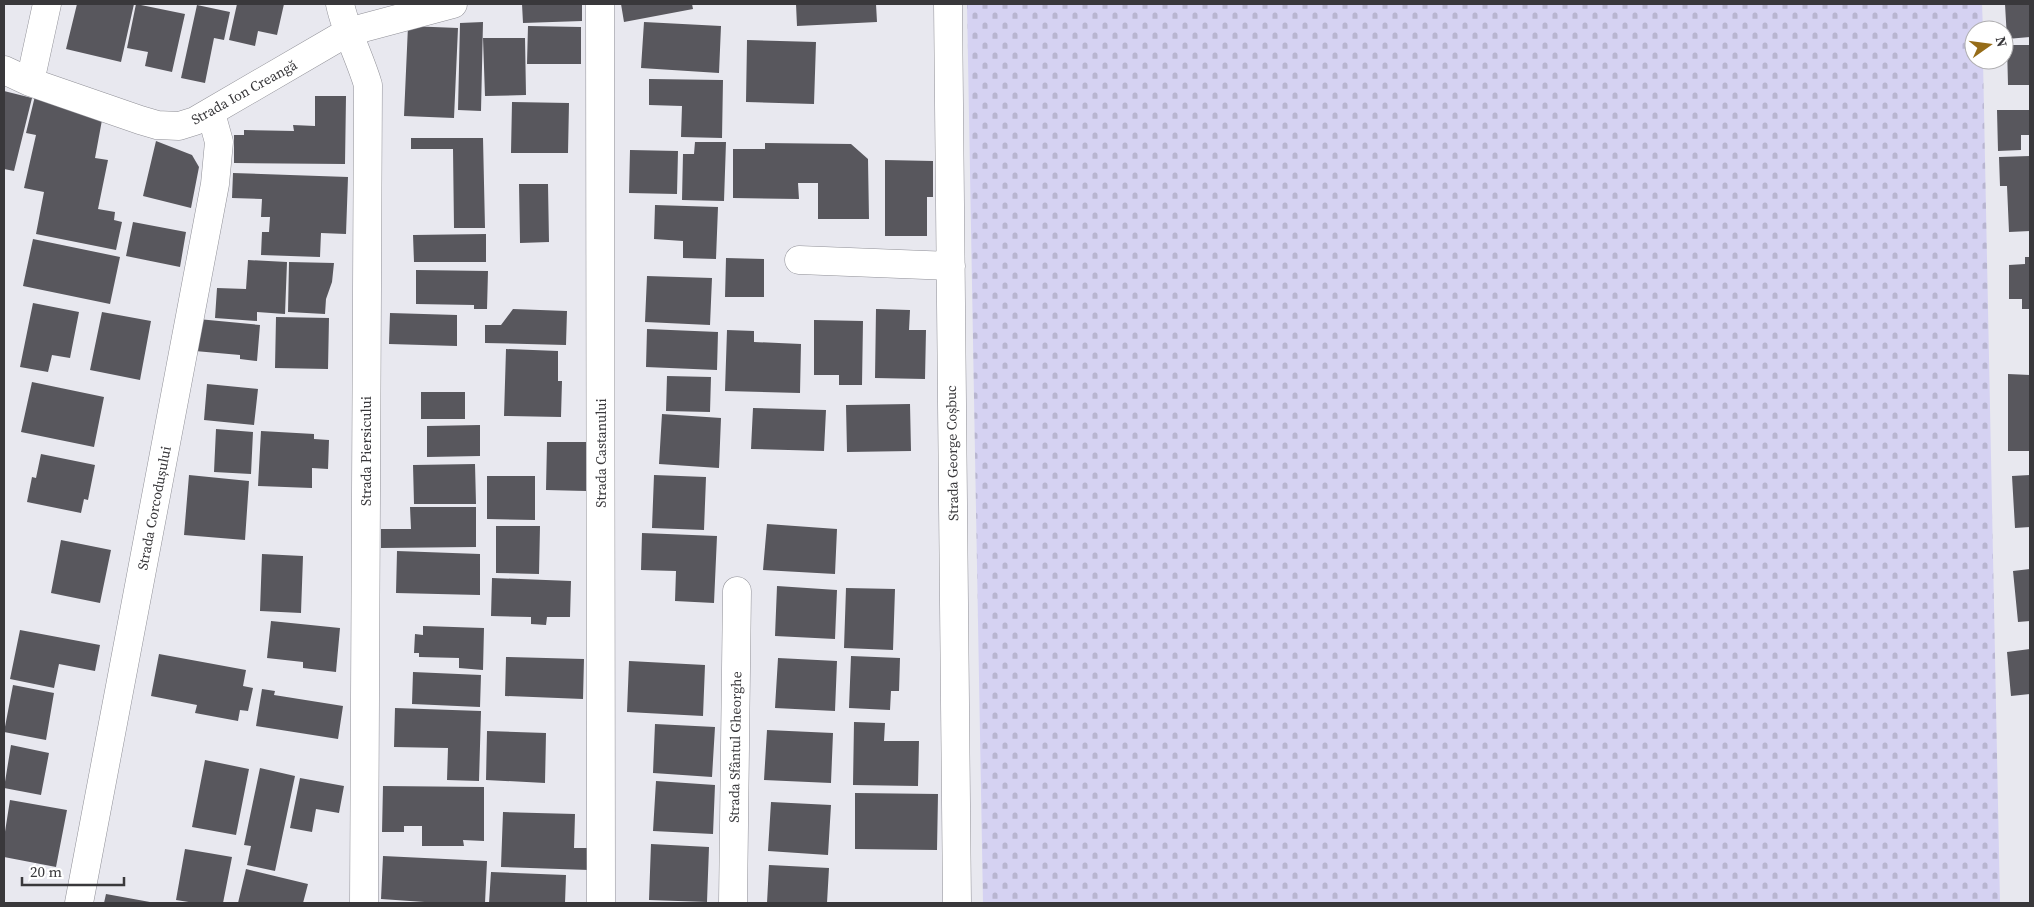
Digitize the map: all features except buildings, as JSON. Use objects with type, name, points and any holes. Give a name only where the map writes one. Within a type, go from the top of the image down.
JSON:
[{"type":"street","points":[[30,82],[47,4]]},
{"type":"street","name":"Strada Piersicului","points":[[340,4],[348,32],[360,58],[368,85],[364,903]]},
{"type":"street","name":"Strada Ion Creangă","points":[[4,70],[30,82],[157,125],[179,126],[211,113],[348,32],[453,4]]},
{"type":"street","name":"Strada Castanului","points":[[600,4],[601,903]]},
{"type":"street","name":"Strada George Coșbuc","points":[[948,4],[957,903]]},
{"type":"street","name":"Strada Corcodușului","points":[[79,903],[215,184],[219,142],[211,113]]},
{"type":"street","points":[[799,260],[951,266]]},
{"type":"street","name":"Strada Sfântul Gheorghe","points":[[733,903],[737,591]]},
{"type":"green space","points":[[967,4],[1982,4],[1983,20],[1964,20],[1964,70],[1983,70],[2000,903],[983,903]]}]
